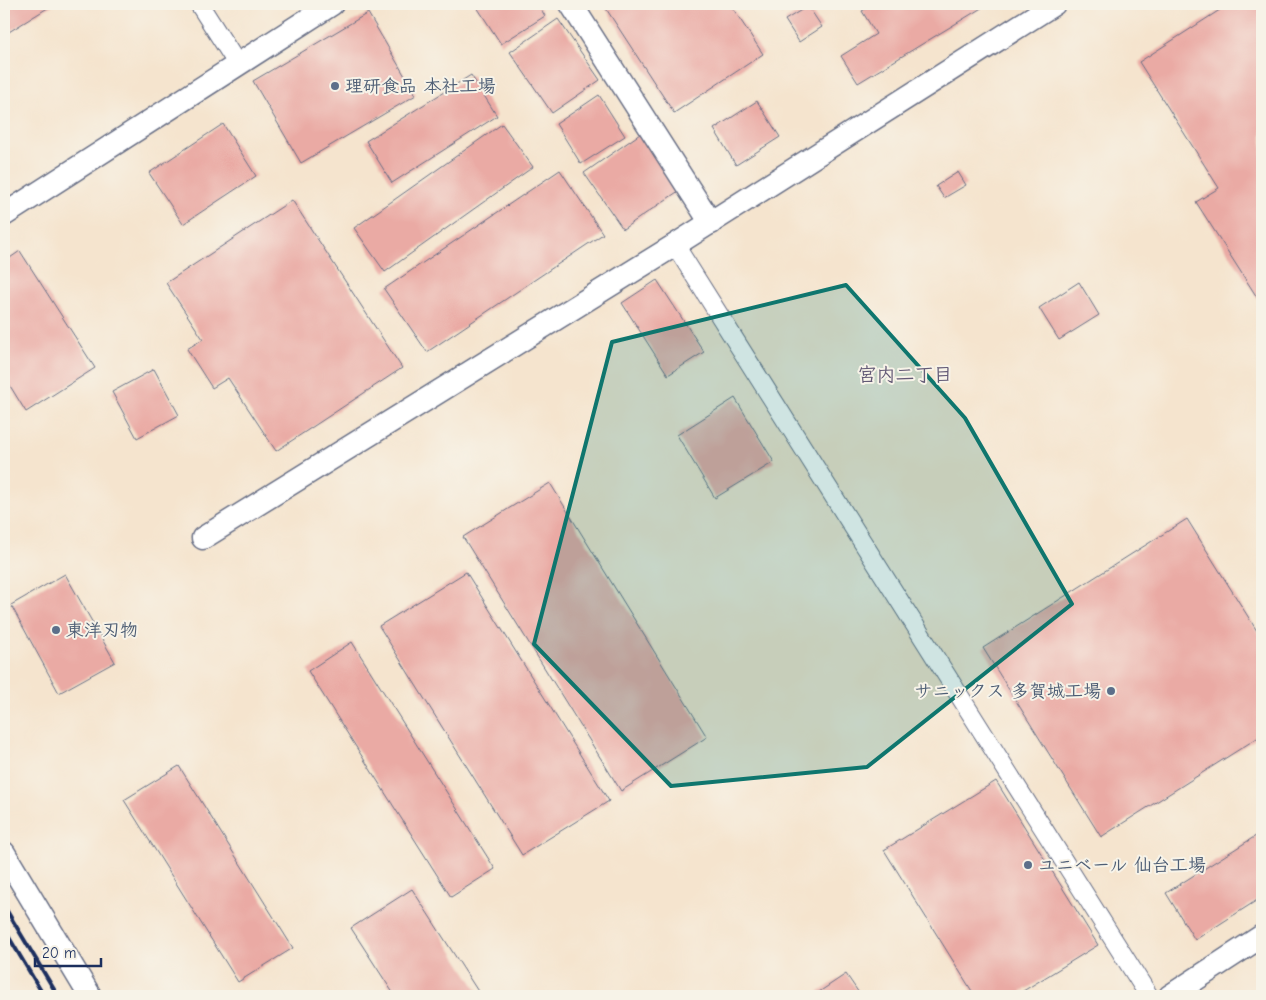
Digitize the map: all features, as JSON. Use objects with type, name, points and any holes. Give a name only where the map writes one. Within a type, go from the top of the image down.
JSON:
[{"type":"street","points":[[199,4],[238,65]]},
{"type":"street","points":[[4,215],[332,4]]},
{"type":"street","points":[[571,4],[711,222]]},
{"type":"street","points":[[203,538],[675,245],[1054,4]]},
{"type":"street","points":[[675,245],[1148,996]]},
{"type":"street","points":[[4,853],[90,996]]},
{"type":"street","points":[[1170,996],[1262,936]]},
{"type":"highlighted area","points":[[846,285],[965,418],[1072,604],[867,767],[671,786],[534,644],[612,342]]},
{"type":"building","points":[[4,4],[54,4],[4,35]]},
{"type":"building","points":[[475,4],[538,4],[545,16],[501,44]]},
{"type":"building","points":[[603,4],[730,4],[763,54],[674,113]]},
{"type":"building","points":[[776,4],[793,4],[781,12]]},
{"type":"building","points":[[873,4],[988,4],[858,83],[841,56],[876,34],[862,11]]},
{"type":"building","points":[[1229,4],[1262,4],[1262,305],[1196,202],[1219,188],[1139,62]]},
{"type":"building","points":[[808,6],[822,27],[799,42],[785,20]]},
{"type":"building","points":[[368,13],[416,95],[301,163],[253,81]]},
{"type":"building","points":[[558,19],[600,80],[552,113],[510,52]]},
{"type":"building","points":[[471,75],[497,116],[392,183],[366,141]]},
{"type":"building","points":[[599,95],[625,136],[581,164],[556,124]]},
{"type":"building","points":[[757,101],[780,137],[736,165],[714,129]]},
{"type":"building","points":[[223,124],[256,176],[183,224],[149,173]]},
{"type":"building","points":[[502,124],[533,167],[385,272],[354,228]]},
{"type":"building","points":[[640,134],[680,190],[623,229],[584,173]]},
{"type":"building","points":[[560,170],[603,234],[427,352],[384,289]]},
{"type":"building","points":[[958,172],[966,185],[944,198],[936,186]]},
{"type":"building","points":[[292,200],[402,368],[276,451],[228,378],[212,388],[187,349],[203,339],[166,283]]},
{"type":"building","points":[[20,251],[95,368],[26,412],[4,376],[4,262]]},
{"type":"building","points":[[657,280],[704,352],[668,375],[622,303]]},
{"type":"building","points":[[1079,282],[1099,315],[1059,340],[1039,308]]},
{"type":"building","points":[[154,369],[179,415],[137,438],[112,392]]},
{"type":"building","points":[[735,398],[774,462],[715,498],[677,435]]},
{"type":"building","points":[[550,483],[707,737],[621,791],[463,537]]},
{"type":"building","points":[[1187,519],[1262,639],[1262,735],[1101,837],[983,648]]},
{"type":"building","points":[[466,572],[609,801],[522,855],[379,626]]},
{"type":"building","points":[[65,574],[115,662],[59,693],[11,605]]},
{"type":"building","points":[[352,642],[495,869],[451,897],[308,671]]},
{"type":"building","points":[[179,766],[293,948],[238,982],[124,800]]},
{"type":"building","points":[[996,781],[1098,945],[1015,996],[975,996],[884,850]]},
{"type":"building","points":[[1262,832],[1262,897],[1195,940],[1166,893]]},
{"type":"building","points":[[412,889],[481,996],[395,996],[351,928]]},
{"type":"building","points":[[846,974],[861,996],[813,996]]},
{"type":"railway","points":[[4,906],[58,996]]},
{"type":"railway","points":[[4,929],[44,996]]},
{"type":"place","name":"理研食品 本社工場","points":[[335,86]]},
{"type":"place","name":"東洋刃物","points":[[56,630]]},
{"type":"place","name":"サニックス 多賀城工場","points":[[1111,691]]},
{"type":"place","name":"ユニベール 仙台工場","points":[[1028,865]]},
{"type":"district","name":"宮内二丁目","points":[[905,375]]}]
